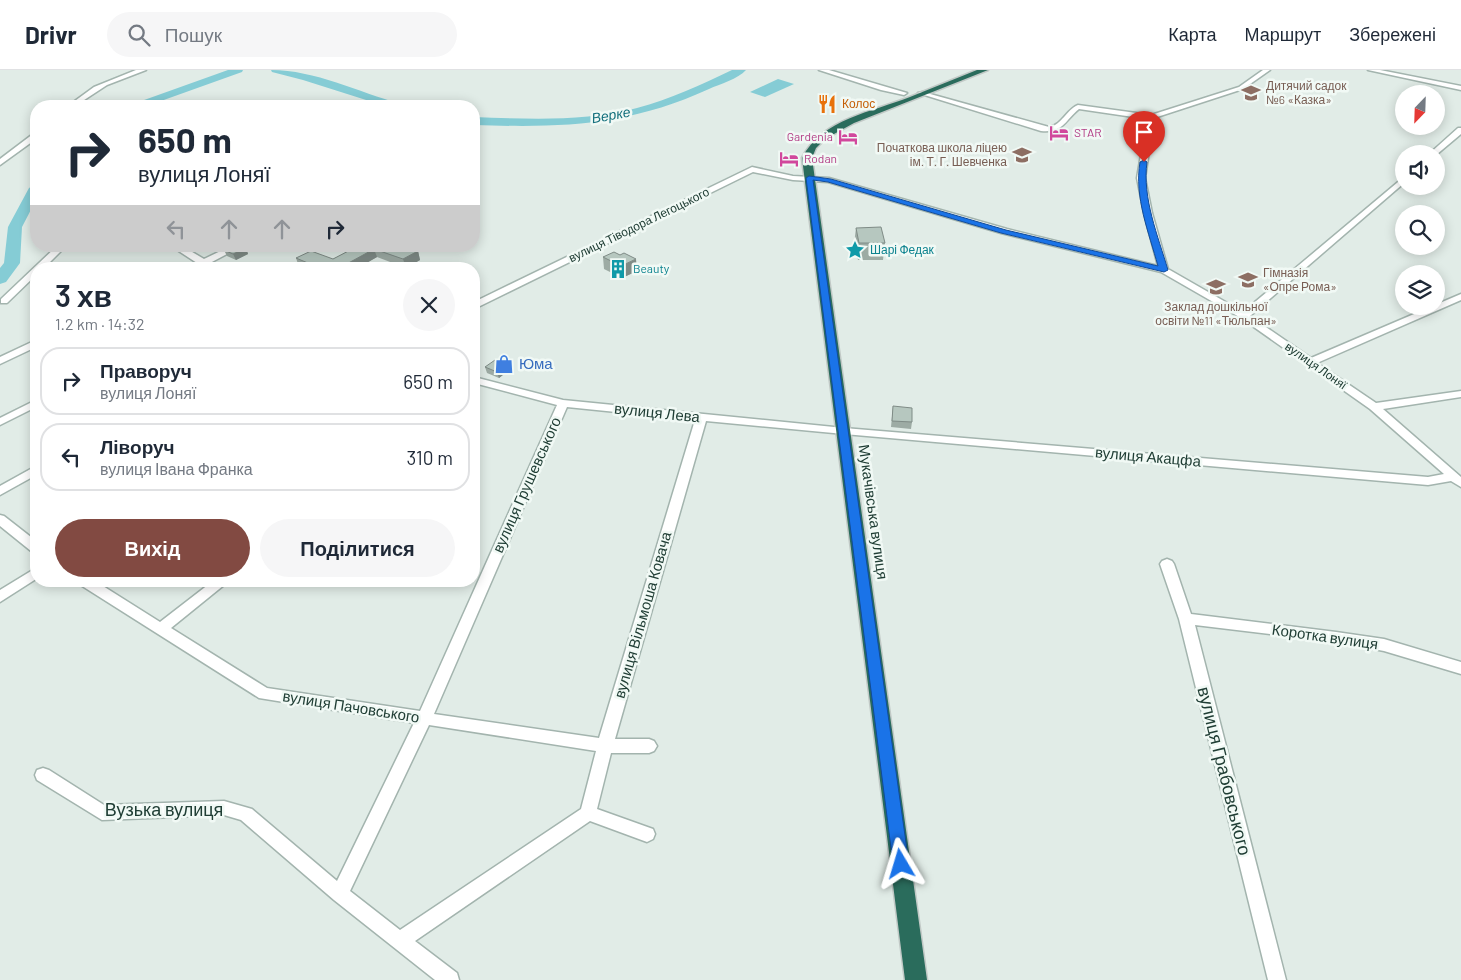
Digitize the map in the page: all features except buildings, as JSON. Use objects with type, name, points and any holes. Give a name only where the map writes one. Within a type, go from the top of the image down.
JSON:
[{"type":"highway","name":"Мукачівська вулиця","points":[[916,980],[807,158],[808,152],[819,140],[839,127],[905,97],[926,93],[984,70]]},
{"type":"street","points":[[78,100],[84,94],[109,81],[143,70]]},
{"type":"street","points":[[822,70],[905,97]]},
{"type":"street","points":[[926,93],[1047,130],[1059,128],[1070,112],[1078,107],[1151,117],[1241,88],[1267,70]]},
{"type":"street","points":[[1371,70],[1461,88]]},
{"type":"street","points":[[1151,117],[1141,178],[1148,213],[1164,270]]},
{"type":"street","points":[[1444,145],[1461,130]]},
{"type":"street","points":[[0,162],[30,140]]},
{"type":"street","name":"вулиця Тіводора Легоцького","points":[[480,303],[752,169],[792,178],[809,178]]},
{"type":"street","name":"вулиця Лоняї","points":[[809,178],[828,180],[1004,232],[1164,270],[1244,316],[1374,407],[1457,480]]},
{"type":"street","points":[[1244,316],[1395,187]]},
{"type":"street","points":[[45,262],[55,252]]},
{"type":"street","points":[[185,252],[201,262]]},
{"type":"street","points":[[205,262],[226,252]]},
{"type":"street","points":[[4,301],[30,276]]},
{"type":"street","points":[[1310,362],[1461,297]]},
{"type":"street","points":[[0,361],[30,346]]},
{"type":"street","name":"вулиця Лева","points":[[480,382],[563,403],[844,432]]},
{"type":"street","points":[[1374,407],[1461,394]]},
{"type":"street","name":"вулиця Грушевського","points":[[340,894],[424,719],[563,403]]},
{"type":"street","points":[[0,422],[30,406]]},
{"type":"street","name":"вулиця Вільмоша Ковача","points":[[588,813],[605,746],[702,418]]},
{"type":"street","name":"вулиця Акацфа","points":[[844,432],[1428,481],[1457,480]]},
{"type":"street","points":[[0,491],[30,474]]},
{"type":"street","points":[[0,519],[30,543]]},
{"type":"street","name":"вулиця Грабовського","points":[[1167,564],[1186,619],[1278,980]]},
{"type":"street","points":[[0,597],[30,577]]},
{"type":"street","name":"вулиця Пачовського","points":[[94,587],[264,694],[605,746],[648,746]]},
{"type":"street","points":[[160,629],[215,587]]},
{"type":"street","name":"Коротка вулиця","points":[[1186,619],[1384,645],[1461,668]]},
{"type":"street","name":"Вузька вулиця","points":[[43,775],[102,813],[224,808],[246,814],[340,894],[450,980]]},
{"type":"street","points":[[399,941],[588,813],[647,834]]},
{"type":"water","points":[[778,79],[794,84],[765,97],[750,92]]},
{"type":"waterway","name":"Верке","points":[[154,100],[238,70]]},
{"type":"waterway","name":"Верке","points":[[276,70],[292,73],[377,100]]},
{"type":"waterway","name":"Верке","points":[[480,121],[568,122],[623,115],[668,102],[741,70]]},
{"type":"waterway","name":"Верке","points":[[0,279],[12,263],[15,227],[30,199]]},
{"type":"place","name":"Дитячий садок №6 «Казка»","points":[[1251,93]]},
{"type":"place","name":"Колос","points":[[827,104]]},
{"type":"place","name":"STAR","points":[[1059,133]]},
{"type":"place","name":"Gardenia","points":[[848,137]]},
{"type":"place","name":"Початкова школа ліцею ім. Т. Г. Шевченка","points":[[1022,155]]},
{"type":"place","name":"Rodan","points":[[789,159]]},
{"type":"place","name":"Шарі Федак","points":[[855,250]]},
{"type":"place","name":"Beauty","points":[[618,269]]},
{"type":"place","name":"Гімназія «Опре Рома»","points":[[1248,280]]},
{"type":"place","name":"Заклад дошкільної освіти №11 «Тюльпан»","points":[[1216,287]]},
{"type":"place","name":"Юма","points":[[504,364]]},
{"type":"route","points":[[901,864],[809,178],[828,180],[1004,232],[1164,270],[1148,213],[1141,178],[1144,162]]}]
